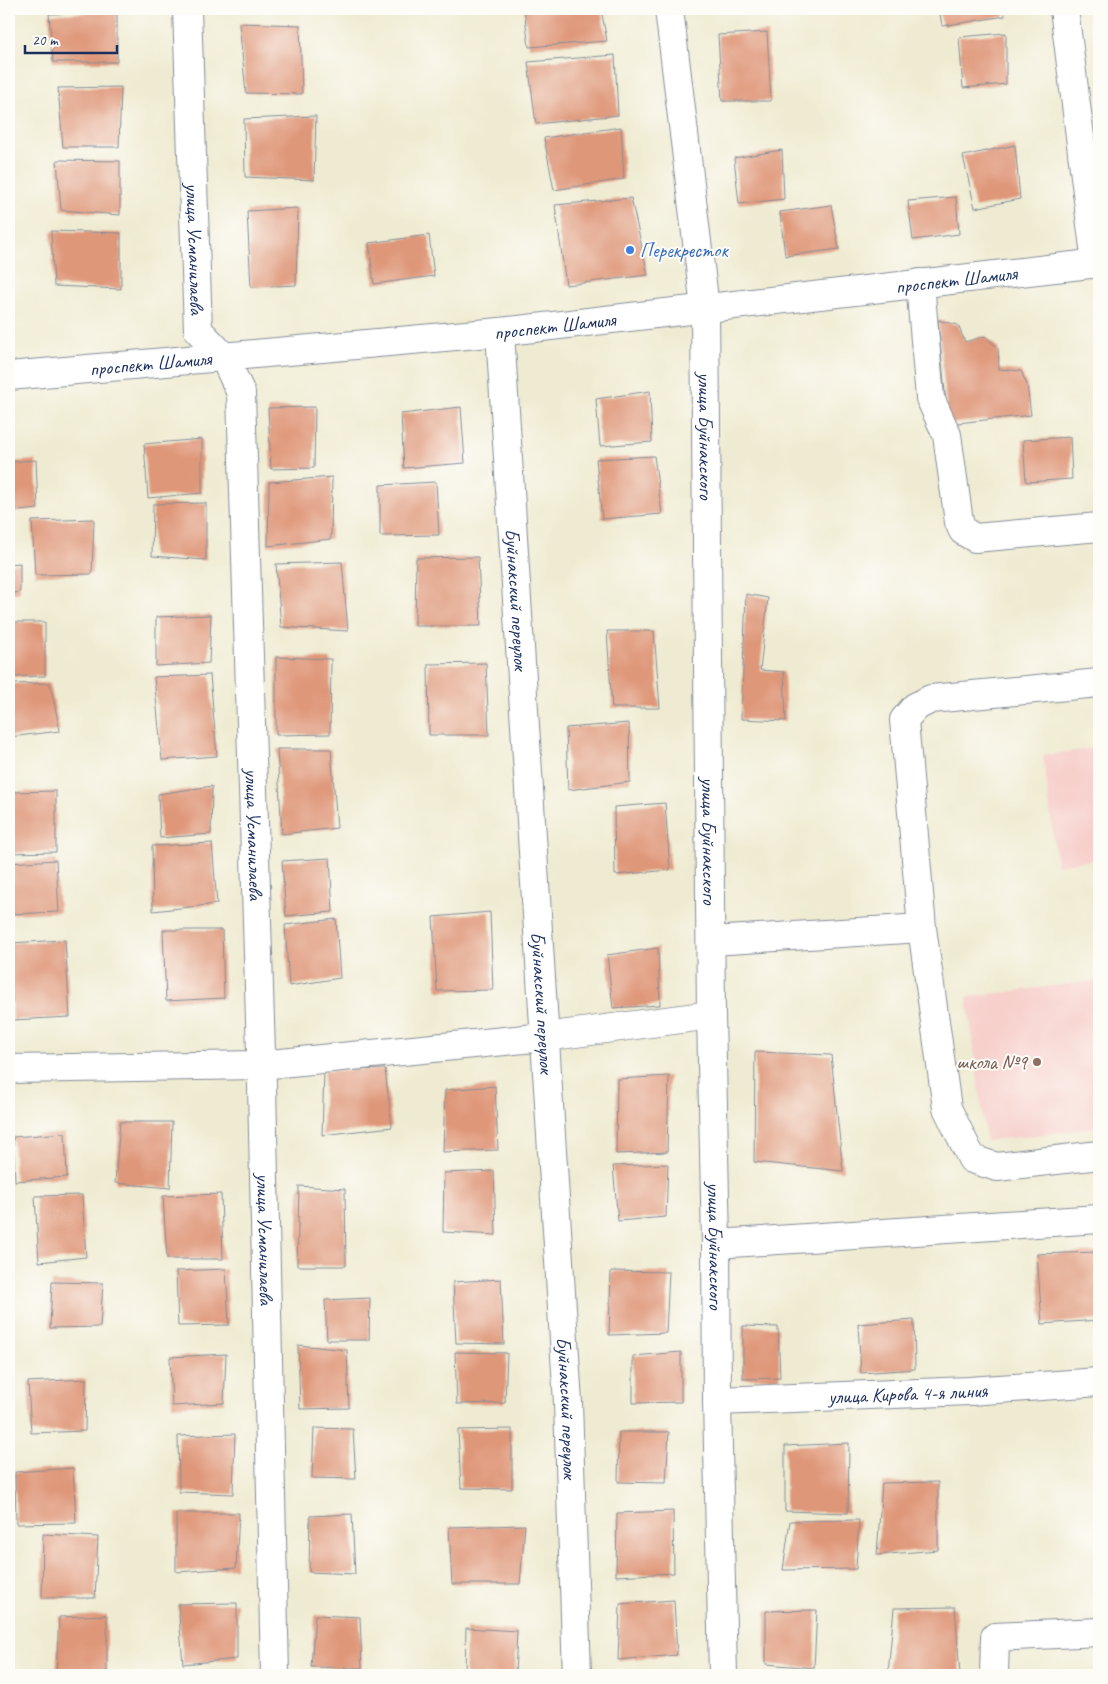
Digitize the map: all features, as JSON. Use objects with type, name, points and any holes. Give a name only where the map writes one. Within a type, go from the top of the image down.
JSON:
[{"type":"street","name":"улица Усманилаева","points":[[186,9],[198,330],[224,357],[241,393],[262,1117],[275,1675]]},
{"type":"street","name":"улица Буйнакского","points":[[669,9],[705,308],[711,1015],[723,1675]]},
{"type":"street","points":[[1064,9],[1098,263]]},
{"type":"street","name":"проспект Шамиля","points":[[9,376],[500,332],[1098,263]]},
{"type":"street","points":[[920,283],[930,398],[947,435],[959,522],[962,531],[975,538],[1099,527]]},
{"type":"street","name":"Буйнакский переулок","points":[[500,332],[568,1403],[576,1675]]},
{"type":"street","points":[[1099,684],[931,699],[915,707],[904,720],[922,928],[947,1108],[972,1159],[997,1167],[1099,1155]]},
{"type":"street","points":[[711,941],[922,928]]},
{"type":"street","points":[[9,1069],[260,1065],[545,1038],[711,1015]]},
{"type":"street","points":[[716,1244],[1099,1219]]},
{"type":"street","name":"улица Кирова 4-я линия","points":[[717,1400],[969,1392],[1099,1382]]},
{"type":"street","points":[[994,1675],[995,1637],[1099,1632]]},
{"type":"shaded area","points":[[1099,748],[1099,859],[1057,865],[1043,755]]},
{"type":"shaded area","name":"школа №9","points":[[1099,980],[1099,1127],[986,1141],[967,997]]},
{"type":"building","points":[[524,9],[601,9],[607,41],[529,47]]},
{"type":"building","points":[[939,9],[1004,9],[1005,16],[942,26]]},
{"type":"building","points":[[117,12],[117,62],[53,62],[49,14]]},
{"type":"building","points":[[239,23],[300,25],[302,94],[246,93]]},
{"type":"building","points":[[767,32],[771,101],[722,101],[718,35]]},
{"type":"building","points":[[1006,33],[1006,84],[963,88],[959,37]]},
{"type":"building","points":[[615,55],[618,115],[536,124],[528,62]]},
{"type":"building","points":[[121,87],[119,147],[63,147],[58,88]]},
{"type":"building","points":[[316,116],[314,180],[245,177],[244,119]]},
{"type":"building","points":[[621,127],[624,179],[554,190],[544,138]]},
{"type":"building","points":[[1015,145],[1020,199],[975,208],[963,156]]},
{"type":"building","points":[[782,150],[784,199],[739,204],[734,158]]},
{"type":"building","points":[[57,160],[120,161],[120,215],[61,210]]},
{"type":"building","points":[[956,197],[959,234],[913,240],[908,201]]},
{"type":"building","points":[[631,198],[648,275],[566,285],[555,205]]},
{"type":"building","points":[[831,205],[839,249],[785,256],[780,212]]},
{"type":"building","points":[[298,208],[296,285],[251,287],[247,211]]},
{"type":"building","points":[[51,231],[121,233],[121,289],[54,286]]},
{"type":"building","points":[[429,235],[434,276],[374,284],[369,243]]},
{"type":"building","points":[[938,320],[958,325],[965,342],[985,336],[998,348],[999,369],[1021,371],[1027,385],[1031,415],[948,424]]},
{"type":"building","points":[[650,391],[652,442],[600,446],[596,399]]},
{"type":"building","points":[[315,407],[314,468],[271,469],[268,408]]},
{"type":"building","points":[[461,407],[465,463],[404,468],[401,414]]},
{"type":"building","points":[[1070,437],[1072,479],[1026,482],[1023,440]]},
{"type":"building","points":[[202,439],[202,493],[148,498],[144,444]]},
{"type":"building","points":[[654,456],[662,514],[602,519],[596,459]]},
{"type":"building","points":[[36,460],[38,509],[9,512],[9,462]]},
{"type":"building","points":[[332,477],[331,539],[268,546],[269,482]]},
{"type":"building","points":[[436,482],[439,535],[380,536],[380,485]]},
{"type":"building","points":[[206,503],[206,560],[152,556],[153,504]]},
{"type":"building","points":[[94,519],[92,574],[35,575],[32,521]]},
{"type":"building","points":[[478,557],[481,626],[415,626],[416,558]]},
{"type":"building","points":[[342,562],[348,631],[281,627],[276,564]]},
{"type":"building","points":[[20,563],[20,592],[9,594],[9,564]]},
{"type":"building","points":[[746,594],[768,598],[760,670],[784,672],[786,721],[741,719]]},
{"type":"building","points":[[211,615],[209,663],[156,666],[156,617]]},
{"type":"building","points":[[9,622],[45,622],[45,676],[9,677]]},
{"type":"building","points":[[607,631],[654,631],[660,708],[612,708]]},
{"type":"building","points":[[276,657],[331,659],[330,734],[276,735]]},
{"type":"building","points":[[486,663],[489,735],[429,735],[428,664]]},
{"type":"building","points":[[210,675],[217,756],[162,760],[154,677]]},
{"type":"building","points":[[50,683],[60,731],[9,737],[9,684]]},
{"type":"building","points":[[629,723],[630,782],[568,790],[566,728]]},
{"type":"building","points":[[277,749],[331,749],[337,828],[282,834]]},
{"type":"building","points":[[212,786],[211,834],[160,838],[158,794]]},
{"type":"building","points":[[56,791],[56,852],[9,853],[9,792]]},
{"type":"building","points":[[665,803],[670,870],[615,875],[614,807]]},
{"type":"building","points":[[212,843],[217,904],[153,911],[152,846]]},
{"type":"building","points":[[330,858],[333,912],[286,916],[282,861]]},
{"type":"building","points":[[56,860],[59,912],[9,914],[9,863]]},
{"type":"building","points":[[490,912],[493,990],[437,991],[433,917]]},
{"type":"building","points":[[336,919],[340,978],[289,986],[285,925]]},
{"type":"building","points":[[163,930],[222,930],[224,998],[166,1001]]},
{"type":"building","points":[[65,940],[70,1017],[13,1020],[9,943]]},
{"type":"building","points":[[658,948],[660,1005],[613,1008],[607,955]]},
{"type":"building","points":[[755,1052],[831,1055],[843,1171],[754,1162]]},
{"type":"building","points":[[385,1069],[392,1127],[322,1135],[324,1071]]},
{"type":"building","points":[[669,1076],[667,1152],[616,1154],[617,1079]]},
{"type":"building","points":[[495,1086],[498,1150],[443,1152],[445,1090]]},
{"type":"building","points":[[120,1122],[172,1122],[170,1188],[115,1183]]},
{"type":"building","points":[[65,1133],[67,1177],[15,1181],[13,1137]]},
{"type":"building","points":[[668,1164],[666,1217],[618,1221],[613,1166]]},
{"type":"building","points":[[494,1171],[496,1235],[443,1232],[444,1173]]},
{"type":"building","points":[[299,1186],[345,1189],[346,1266],[297,1266]]},
{"type":"building","points":[[221,1194],[223,1259],[167,1259],[163,1196]]},
{"type":"building","points":[[82,1195],[86,1257],[39,1262],[35,1196]]},
{"type":"building","points":[[1099,1252],[1099,1320],[1042,1324],[1037,1254]]},
{"type":"building","points":[[226,1269],[229,1325],[178,1326],[176,1271]]},
{"type":"building","points":[[611,1271],[669,1272],[666,1333],[609,1335]]},
{"type":"building","points":[[501,1279],[504,1344],[456,1343],[453,1282]]},
{"type":"building","points":[[52,1282],[103,1283],[100,1327],[50,1328]]},
{"type":"building","points":[[370,1298],[369,1340],[327,1340],[325,1300]]},
{"type":"building","points":[[914,1320],[915,1369],[861,1373],[858,1324]]},
{"type":"building","points":[[743,1326],[778,1327],[780,1378],[743,1379]]},
{"type":"building","points":[[298,1345],[347,1350],[349,1408],[300,1409]]},
{"type":"building","points":[[455,1352],[507,1353],[505,1403],[457,1404]]},
{"type":"building","points":[[681,1352],[681,1402],[633,1403],[633,1356]]},
{"type":"building","points":[[226,1354],[224,1403],[172,1406],[170,1357]]},
{"type":"building","points":[[86,1379],[85,1431],[31,1433],[28,1382]]},
{"type":"building","points":[[314,1428],[353,1429],[356,1479],[312,1478]]},
{"type":"building","points":[[512,1429],[512,1489],[461,1488],[458,1430]]},
{"type":"building","points":[[619,1432],[669,1432],[666,1483],[618,1482]]},
{"type":"building","points":[[235,1434],[233,1494],[179,1492],[178,1436]]},
{"type":"building","points":[[849,1443],[848,1513],[785,1511],[785,1446]]},
{"type":"building","points":[[73,1468],[76,1523],[16,1524],[15,1472]]},
{"type":"building","points":[[938,1482],[938,1550],[877,1555],[882,1483]]},
{"type":"building","points":[[673,1511],[674,1573],[616,1576],[617,1513]]},
{"type":"building","points":[[176,1513],[239,1513],[236,1568],[176,1572]]},
{"type":"building","points":[[352,1514],[355,1574],[309,1572],[310,1516]]},
{"type":"building","points":[[859,1520],[856,1569],[783,1570],[790,1521]]},
{"type":"building","points":[[525,1525],[520,1584],[452,1584],[449,1527]]},
{"type":"building","points":[[43,1534],[98,1537],[95,1598],[42,1598]]},
{"type":"building","points":[[674,1600],[677,1655],[618,1660],[620,1604]]},
{"type":"building","points":[[237,1603],[237,1659],[183,1664],[178,1604]]},
{"type":"building","points":[[955,1607],[960,1675],[888,1674],[894,1608]]},
{"type":"building","points":[[817,1610],[814,1668],[766,1664],[766,1611]]},
{"type":"building","points":[[107,1615],[107,1675],[56,1675],[59,1617]]},
{"type":"building","points":[[315,1615],[360,1617],[362,1668],[311,1667]]},
{"type":"building","points":[[466,1628],[517,1631],[515,1675],[465,1675]]},
{"type":"place","name":"Перекресток","points":[[630,250]]},
{"type":"place","name":"школа №9","points":[[1037,1062]]}]
